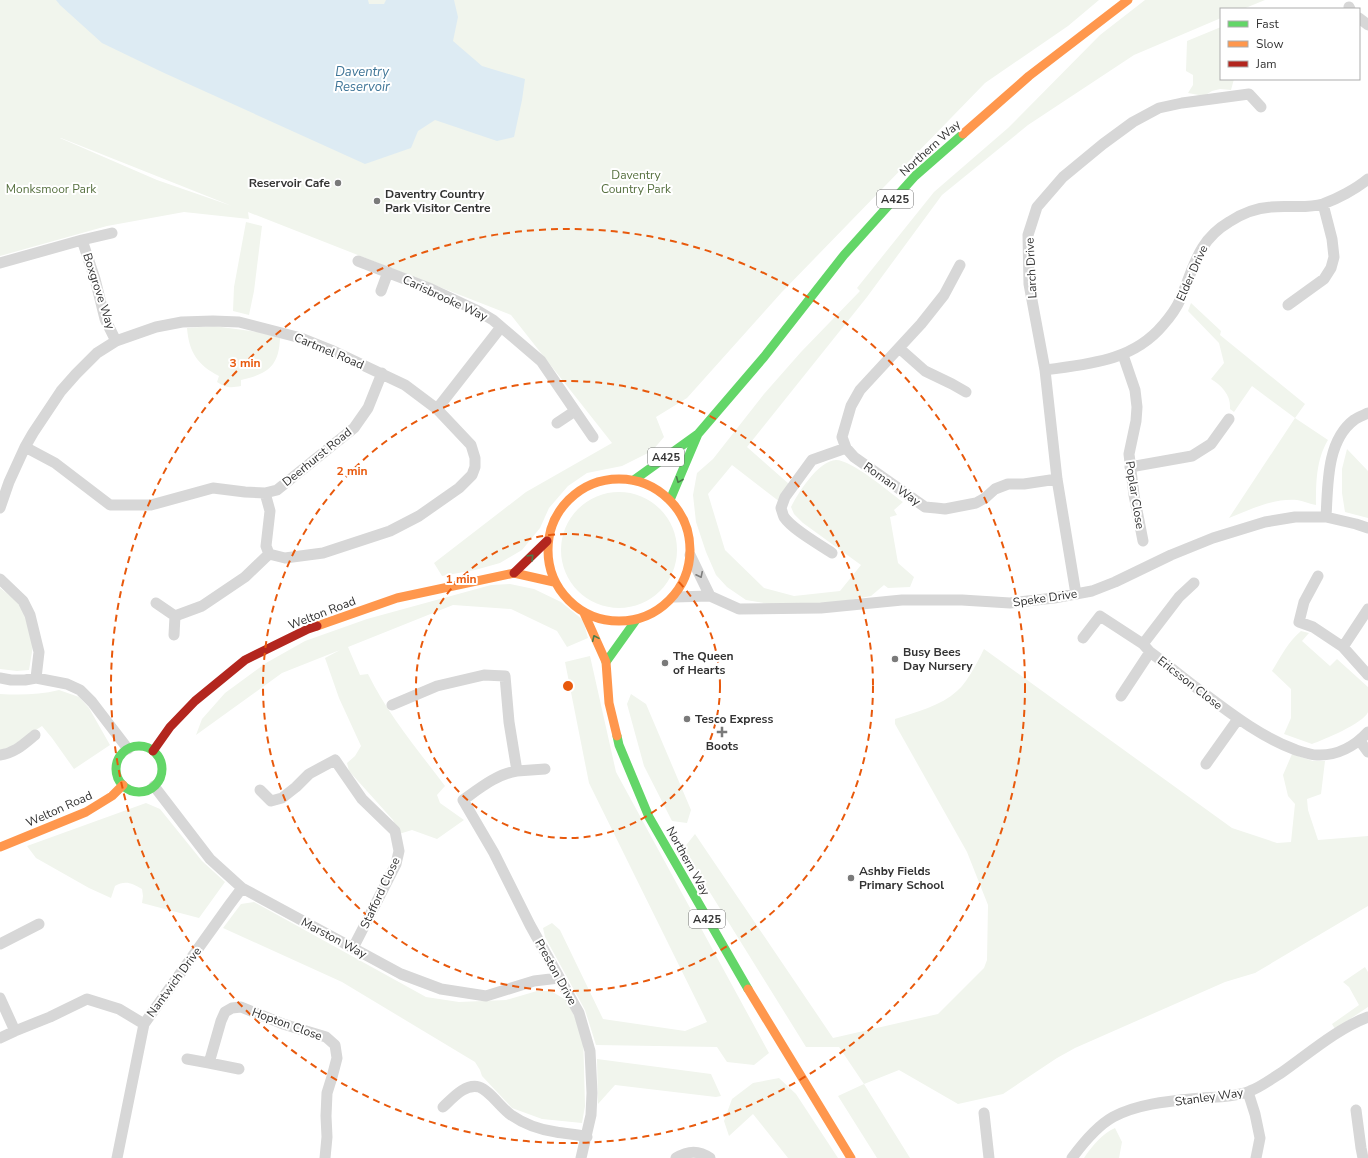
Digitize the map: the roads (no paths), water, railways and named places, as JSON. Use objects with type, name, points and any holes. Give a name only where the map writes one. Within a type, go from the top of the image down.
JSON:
[{"type":"main road","name":"Northern Way","points":[[698,434],[764,356],[844,255],[915,176],[1029,76],[1128,0]]},
{"type":"main road","name":"A425","points":[[634,480],[698,434]]},
{"type":"main road","name":"A425","points":[[670,500],[698,434]]},
{"type":"main road","points":[[620,478],[634,480],[649,485],[670,500],[680,513],[688,531],[690,555],[684,579],[674,597],[654,613],[636,620],[610,622],[584,613],[569,602],[554,582],[547,559],[547,541],[557,513],[576,492],[602,480],[620,478]]},
{"type":"main road","points":[[514,573],[547,541]]},
{"type":"main road","name":"Welton Road","points":[[153,751],[170,727],[195,701],[245,660],[308,629],[398,598],[514,573],[554,582]]},
{"type":"main road","name":"A425","points":[[584,613],[606,662]]},
{"type":"main road","points":[[606,662],[636,620]]},
{"type":"main road","name":"Northern Way","points":[[606,662],[609,703],[619,745],[649,817],[733,965],[851,1158]]},
{"type":"main road","points":[[140,746],[147,748],[153,751],[162,764],[161,776],[154,786],[147,791],[138,792],[130,790],[119,780],[117,766],[122,754],[128,750],[140,746]]},
{"type":"main road","name":"Welton Road","points":[[0,847],[86,812],[112,796],[123,785]]},
{"type":"street","points":[[1360,19],[1368,25]]},
{"type":"street","name":"Larch Drive","points":[[1076,594],[1057,479],[1045,370],[1029,284],[1028,235],[1036,207],[1063,177],[1091,154],[1133,122],[1159,108],[1182,103],[1249,94],[1261,107]]},
{"type":"street","name":"Elder Drive","points":[[1045,370],[1087,364],[1123,355],[1155,334],[1170,317],[1180,299],[1190,271],[1204,243],[1229,221],[1250,212],[1271,207],[1299,207],[1323,204],[1358,188],[1368,179]]},
{"type":"street","points":[[1288,305],[1324,279],[1332,268],[1334,257],[1332,239],[1323,204]]},
{"type":"street","name":"Boxgrove Way","points":[[0,264],[82,240],[112,233]]},
{"type":"street","name":"Boxgrove Way","points":[[82,240],[95,279],[105,319],[116,341]]},
{"type":"street","name":"Carisbrooke Way","points":[[358,261],[431,289],[478,311],[493,320],[541,361],[593,438]]},
{"type":"street","points":[[832,553],[790,524],[784,517],[781,508],[785,497],[812,460],[846,448],[842,437],[851,406],[860,390],[921,324],[944,295],[960,265]]},
{"type":"street","name":"Carisbrooke Way","points":[[381,291],[388,272]]},
{"type":"street","name":"Cartmel Road","points":[[0,508],[9,482],[25,447],[61,391],[97,353],[116,341],[156,327],[182,322],[239,322],[301,338],[331,350],[382,373],[404,385],[437,409],[471,445],[475,458],[475,467],[472,475],[459,488],[419,516],[383,533],[323,553],[285,558],[269,554]]},
{"type":"street","name":"Carisbrooke Way","points":[[437,409],[501,328]]},
{"type":"street","points":[[900,348],[925,371],[966,392]]},
{"type":"street","name":"Poplar Close","points":[[1123,355],[1136,390],[1136,421],[1129,454],[1134,495],[1143,541]]},
{"type":"street","name":"Deerhurst Road","points":[[25,447],[55,463],[110,505],[151,505],[213,488],[265,493],[277,490],[354,428],[368,408],[382,373]]},
{"type":"street","points":[[557,423],[575,411]]},
{"type":"street","points":[[1326,517],[1330,466],[1333,454],[1345,430],[1354,420],[1368,413]]},
{"type":"street","points":[[1130,467],[1192,456],[1211,444],[1229,419]]},
{"type":"street","name":"Roman Way","points":[[846,448],[854,457],[925,507],[945,509],[976,503],[985,498],[995,489],[1008,484],[1024,484],[1057,479]]},
{"type":"street","points":[[175,616],[202,606],[245,577],[269,554],[266,546],[270,512],[265,493]]},
{"type":"street","name":"Speke Drive","points":[[674,597],[710,596],[739,609],[821,608],[902,600],[962,600],[1010,603],[1054,598],[1092,591],[1115,582],[1171,555],[1213,538],[1265,522],[1295,517],[1326,517],[1368,528]]},
{"type":"street","points":[[690,555],[710,596]]},
{"type":"street","points":[[1318,576],[1304,602],[1299,622],[1313,627],[1343,647],[1368,675]]},
{"type":"street","points":[[0,580],[23,601],[30,615],[39,652],[36,678]]},
{"type":"street","points":[[1121,696],[1147,648],[1179,597],[1194,583]]},
{"type":"street","points":[[156,603],[175,616]]},
{"type":"street","points":[[1343,647],[1368,609]]},
{"type":"street","points":[[174,635],[175,616]]},
{"type":"street","name":"Ericsson Close","points":[[1083,638],[1100,616],[1147,648],[1238,720],[1282,745],[1317,755],[1326,754],[1346,750],[1360,741],[1368,732]]},
{"type":"street","points":[[392,705],[437,686],[484,675],[505,676],[509,722],[517,770],[545,769]]},
{"type":"street","points":[[0,678],[11,680],[36,678],[67,684],[80,690],[92,702],[128,750]]},
{"type":"street","points":[[1206,764],[1238,720]]},
{"type":"street","points":[[0,755],[10,754],[35,735]]},
{"type":"street","points":[[1360,741],[1368,752]]},
{"type":"street","name":"Stafford Close","points":[[260,790],[270,801],[282,798],[296,788],[309,774],[335,760],[362,799],[395,831],[398,840],[399,852],[396,864],[353,948]]},
{"type":"street","name":"Preston Drive","points":[[517,770],[506,772],[463,800],[494,853],[559,978],[579,1013],[590,1051],[592,1093],[591,1115],[581,1158]]},
{"type":"street","name":"Marston Way","points":[[154,786],[210,859],[242,888],[401,974],[441,989],[486,996],[534,981],[559,978]]},
{"type":"street","name":"Nantwich Drive","points":[[117,1158],[144,1024],[242,888]]},
{"type":"street","points":[[0,944],[39,924]]},
{"type":"street","points":[[0,998],[15,1031]]},
{"type":"street","points":[[0,1038],[50,1018],[87,999],[119,1009],[144,1024]]},
{"type":"street","name":"Hopton Close","points":[[209,1063],[221,1021],[225,1012],[232,1008],[241,1007],[284,1024],[326,1037],[335,1045],[337,1058],[327,1093],[327,1137],[325,1158]]},
{"type":"street","name":"Stanley Way","points":[[1072,1158],[1085,1141],[1113,1117],[1142,1106],[1221,1097],[1248,1092],[1267,1082],[1358,1021],[1368,1017]]},
{"type":"street","points":[[187,1059],[239,1069]]},
{"type":"street","points":[[444,1107],[451,1099],[466,1088],[478,1086],[486,1091],[510,1115],[527,1124],[556,1132],[587,1137]]},
{"type":"street","points":[[1248,1092],[1255,1114],[1260,1138],[1256,1158]]},
{"type":"street","points":[[1356,1110],[1360,1148],[1363,1158]]},
{"type":"street","points":[[984,1113],[989,1158]]},
{"type":"street","points":[[676,1158],[683,1153],[698,1152],[710,1158]]},
{"type":"water","name":"Daventry Reservoir","points":[[56,0],[368,0],[369,4],[384,4],[386,0],[454,0],[458,17],[453,41],[482,66],[525,79],[514,137],[497,141],[435,120],[418,131],[411,148],[365,164],[162,72],[102,43]]},
{"type":"place","name":"Reservoir Cafe","points":[[338,183]]},
{"type":"place","name":"Daventry Country Park Visitor Centre","points":[[377,201]]},
{"type":"place","name":"Busy Bees Day Nursery","points":[[895,659]]},
{"type":"place","name":"The Queen of Hearts","points":[[665,663]]},
{"type":"place","name":"Tesco Express","points":[[687,719]]},
{"type":"place","name":"Boots","points":[[722,732]]},
{"type":"place","name":"Ashby Fields Primary School","points":[[851,878]]},
{"type":"park label","name":"Daventry Country Park","points":[[636,182]]},
{"type":"park label","name":"Monksmoor Park","points":[[51,189]]}]
